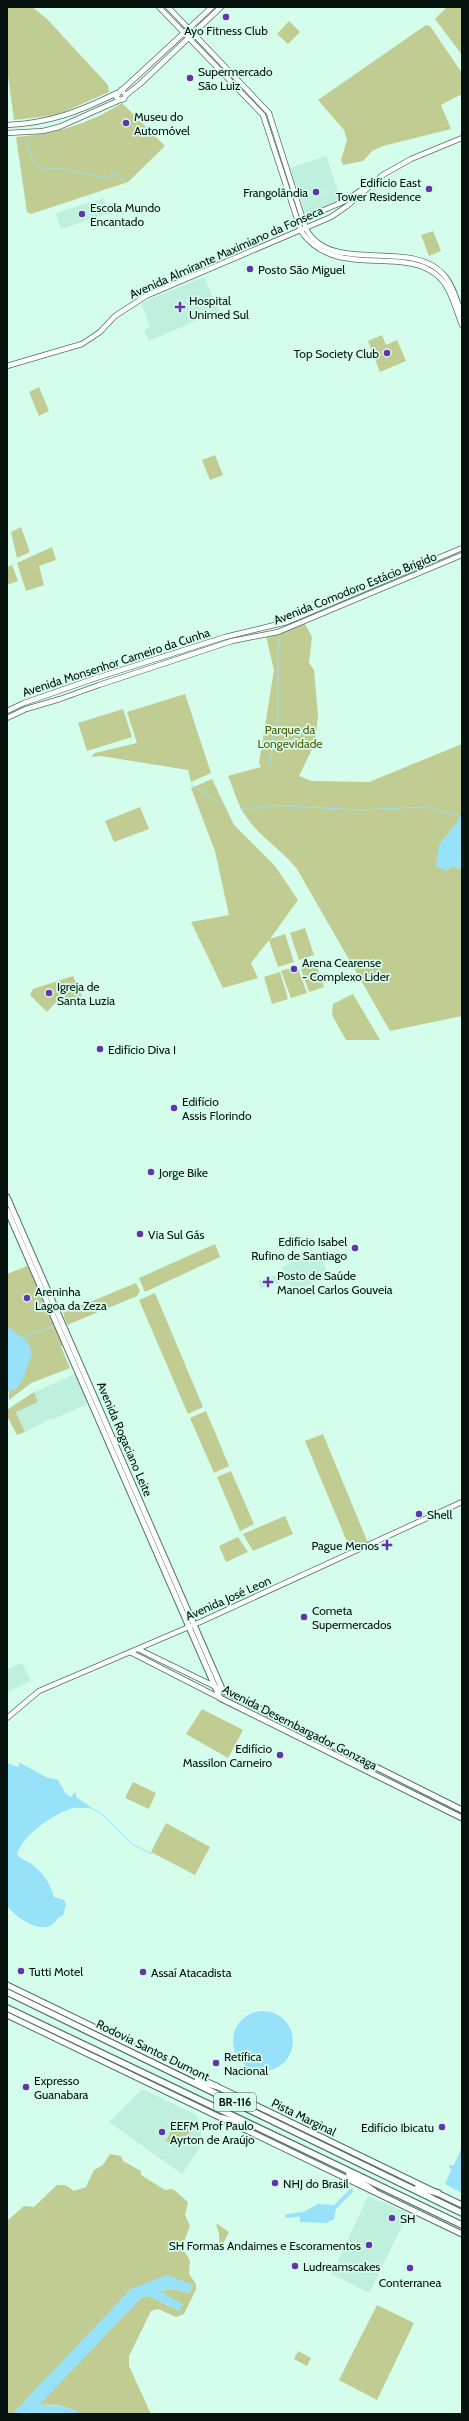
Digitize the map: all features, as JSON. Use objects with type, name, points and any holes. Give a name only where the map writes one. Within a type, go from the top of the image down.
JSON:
[{"type":"highway","name":"Rodovia Santos Dumont","points":[[7,1992],[462,2213]]},
{"type":"highway","name":"BR-116","points":[[7,2008],[253,2127],[462,2225]]},
{"type":"highway","points":[[184,2077],[216,2086]]},
{"type":"highway","points":[[222,2118],[253,2127]]},
{"type":"highway","points":[[336,2165],[374,2191]]},
{"type":"highway","points":[[403,2184],[438,2194]]},
{"type":"main road","points":[[159,7],[263,115],[301,231],[313,246],[328,255],[419,265],[434,273],[446,282],[462,325]]},
{"type":"main road","points":[[168,7],[269,113],[306,229],[317,242],[331,250],[421,260],[438,269],[462,314]]},
{"type":"main road","points":[[216,8],[189,38],[126,95],[124,99],[55,129],[9,133],[9,125],[59,119],[122,90],[184,33],[216,8]]},
{"type":"main road","points":[[227,78],[231,73]]},
{"type":"main road","points":[[122,90],[126,95]]},
{"type":"main road","points":[[117,93],[117,98],[120,100]]},
{"type":"main road","name":"Avenida Almirante Maximiano da Fonseca","points":[[303,219],[345,202],[383,175],[411,159],[462,138]]},
{"type":"main road","name":"Avenida Almirante Maximiano da Fonseca","points":[[7,366],[76,347],[93,338],[115,316],[146,296],[306,229],[341,210],[383,175]]},
{"type":"main road","name":"Avenida Comodoro Estácio Brigido","points":[[233,635],[262,630],[287,622],[462,548]]},
{"type":"main road","name":"Avenida Comodoro Estácio Brigido","points":[[232,641],[278,632],[462,555]]},
{"type":"main road","name":"Avenida Monsenhor Carneiro da Cunha","points":[[7,711],[24,703],[233,635]]},
{"type":"main road","name":"Avenida Monsenhor Carneiro da Cunha","points":[[7,718],[26,709],[60,699],[99,684],[232,641]]},
{"type":"main road","points":[[24,703],[26,709]]},
{"type":"main road","name":"Avenida Rogaciano Leite","points":[[7,1196],[61,1325],[192,1626],[223,1691]]},
{"type":"main road","name":"Avenida Rogaciano Leite","points":[[7,1210],[57,1314]]},
{"type":"main road","name":"Avenida José Leon","points":[[7,1718],[39,1691],[192,1626],[462,1502]]},
{"type":"main road","name":"Avenida Rogaciano Leite","points":[[192,1626],[220,1698]]},
{"type":"main road","name":"Avenida Desembargador Gonzaga","points":[[138,1649],[462,1810]]},
{"type":"main road","name":"Avenida Desembargador Gonzaga","points":[[130,1652],[462,1818]]},
{"type":"main road","name":"Pista Marginal","points":[[7,1985],[462,2205]]},
{"type":"main road","name":"BR-116","points":[[7,2015],[462,2234]]},
{"type":"shaded area","points":[[326,156],[341,200],[307,214],[305,213],[290,168]]},
{"type":"shaded area","name":"Escola Mundo Encantado","points":[[104,198],[109,213],[61,229],[56,213]]},
{"type":"shaded area","name":"Hospital Unimed Sul","points":[[204,277],[219,311],[149,341],[144,330],[150,327],[141,303]]},
{"type":"shaded area","points":[[318,1252],[329,1276],[293,1292],[282,1267]]},
{"type":"shaded area","name":"Posto de Saúde Manoel Carlos Gouveia","points":[[275,1275],[278,1283],[261,1289],[258,1281]]},
{"type":"shaded area","points":[[75,1374],[87,1401],[86,1405],[51,1420],[50,1419],[25,1432],[16,1411],[38,1402],[34,1392]]},
{"type":"shaded area","points":[[22,1663],[31,1681],[7,1692],[7,1669]]},
{"type":"shaded area","name":"EEFM Prof Paulo Ayrton de Araújo","points":[[142,2089],[197,2115],[203,2143],[182,2174],[109,2122]]},
{"type":"shaded area","name":"SH Formas Andaimes e Escoramentos","points":[[368,2196],[406,2212],[407,2216],[370,2291],[367,2292],[332,2274]]},
{"type":"green space","points":[[7,7],[32,7],[47,19],[108,85],[109,92],[57,115],[14,120],[7,68]]},
{"type":"green space","points":[[447,7],[462,7],[462,55],[435,19]]},
{"type":"green space","points":[[289,21],[300,32],[288,44],[277,34]]},
{"type":"green space","points":[[426,25],[430,26],[462,73],[462,94],[441,105],[451,129],[383,146],[372,151],[363,161],[343,165],[341,160],[347,140],[344,130],[318,100]]},
{"type":"green space","points":[[122,103],[165,146],[128,182],[31,214],[27,212],[16,137],[30,136],[71,127],[97,117]]},
{"type":"green space","points":[[433,231],[441,251],[429,256],[421,235]]},
{"type":"green space","name":"Top Society Club","points":[[382,335],[386,345],[397,340],[406,361],[380,372],[368,341]]},
{"type":"green space","points":[[39,387],[49,411],[39,416],[29,392]]},
{"type":"green space","points":[[215,455],[223,475],[210,480],[202,460]]},
{"type":"green space","points":[[21,527],[30,552],[17,558],[11,532]]},
{"type":"green space","points":[[52,547],[56,560],[39,566],[44,585],[26,591],[17,563]]},
{"type":"green space","points":[[12,565],[18,581],[7,585],[7,567]]},
{"type":"green space","name":"Parque da Longevidade","points":[[304,622],[312,637],[309,663],[314,670],[318,716],[315,743],[299,776],[312,781],[369,782],[462,744],[462,816],[439,845],[453,866],[462,870],[462,1016],[390,1031],[297,869],[253,825],[244,813],[236,798],[228,776],[261,767],[259,763],[274,670],[266,636]]},
{"type":"green space","points":[[185,694],[211,773],[191,782],[188,770],[101,756],[91,757],[95,753],[137,743],[127,712]]},
{"type":"green space","points":[[123,709],[132,737],[87,751],[78,723]]},
{"type":"green space","points":[[212,779],[234,825],[275,866],[298,900],[270,939],[285,934],[294,962],[278,967],[269,940],[251,963],[258,978],[223,988],[191,922],[229,915],[215,851],[191,788]]},
{"type":"green space","points":[[140,807],[149,829],[114,842],[105,821]]},
{"type":"green space","points":[[305,928],[314,955],[299,960],[290,933]]},
{"type":"green space","points":[[315,960],[324,987],[309,992],[300,966]]},
{"type":"green space","points":[[297,966],[307,993],[291,998],[281,971]]},
{"type":"green space","points":[[280,972],[288,999],[272,1004],[264,977]]},
{"type":"green space","points":[[73,976],[82,996],[62,1005],[58,1000],[47,1012],[30,995],[33,989]]},
{"type":"green space","points":[[353,994],[380,1040],[346,1040],[332,1015],[333,1004]]},
{"type":"green space","points":[[215,1244],[220,1257],[145,1292],[139,1278]]},
{"type":"green space","points":[[27,1266],[30,1267],[63,1344],[61,1347],[70,1368],[31,1383],[9,1400],[7,1274]]},
{"type":"green space","points":[[136,1283],[140,1291],[137,1296],[67,1325],[63,1313]]},
{"type":"green space","points":[[155,1293],[203,1407],[188,1414],[139,1300]]},
{"type":"green space","points":[[34,1392],[38,1402],[16,1412],[25,1432],[17,1435],[7,1416],[7,1410]]},
{"type":"green space","points":[[206,1411],[229,1466],[214,1473],[190,1418]]},
{"type":"green space","points":[[323,1434],[368,1543],[351,1551],[305,1441]]},
{"type":"green space","points":[[231,1471],[254,1524],[240,1531],[217,1477]]},
{"type":"green space","points":[[285,1516],[293,1534],[253,1551],[243,1534]]},
{"type":"green space","points":[[238,1537],[248,1552],[226,1562],[219,1546]]},
{"type":"green space","points":[[202,1709],[243,1730],[228,1758],[186,1734]]},
{"type":"green space","points":[[133,1782],[156,1793],[149,1809],[125,1798]]},
{"type":"green space","points":[[166,1823],[210,1847],[195,1875],[151,1852]]},
{"type":"green space","points":[[176,2120],[192,2127],[181,2148],[166,2141]]},
{"type":"green space","points":[[110,2154],[121,2156],[123,2161],[141,2171],[141,2175],[165,2190],[173,2189],[188,2202],[185,2215],[190,2226],[183,2244],[183,2250],[190,2260],[189,2274],[196,2284],[196,2289],[184,2314],[176,2317],[158,2309],[151,2311],[129,2356],[129,2366],[151,2414],[81,2414],[60,2406],[49,2404],[38,2405],[142,2297],[149,2296],[179,2311],[159,2291],[175,2289],[189,2293],[193,2285],[131,2289],[24,2403],[12,2414],[7,2414],[7,2221],[24,2206],[34,2207],[57,2185],[65,2185],[74,2191],[86,2187],[94,2170],[103,2165]]},
{"type":"green space","points":[[216,2223],[229,2232],[220,2250],[219,2234]]},
{"type":"green space","points":[[377,2305],[414,2323],[377,2400],[339,2380]]},
{"type":"green space","points":[[298,2351],[311,2358],[307,2366],[294,2359]]},
{"type":"water","points":[[462,816],[462,870],[453,866],[447,871],[436,866],[439,845]]},
{"type":"water","points":[[7,1326],[28,1342],[32,1354],[22,1382],[15,1390],[7,1391]]},
{"type":"water","points":[[7,1763],[18,1767],[20,1763],[46,1777],[58,1780],[66,1794],[71,1797],[75,1792],[77,1798],[91,1807],[73,1808],[48,1820],[26,1839],[17,1854],[42,1873],[51,1887],[54,1897],[64,1900],[66,1905],[63,1916],[59,1917],[50,1926],[38,1927],[32,1925],[20,1918],[7,1906]]},
{"type":"water","points":[[257,2011],[269,2011],[280,2016],[288,2024],[293,2035],[291,2053],[280,2066],[269,2071],[257,2071],[246,2066],[238,2058],[233,2047],[233,2035],[238,2024],[246,2016]]},
{"type":"water","points":[[462,2147],[462,2193],[445,2184]]},
{"type":"water","points":[[318,2204],[333,2205],[336,2208],[334,2219],[327,2223],[300,2222],[300,2214]]},
{"type":"water","points":[[167,2275],[193,2285],[189,2293],[175,2289],[159,2291],[183,2304],[179,2311],[149,2296],[142,2297],[39,2405],[66,2407],[81,2414],[12,2414],[131,2289]]},
{"type":"waterway","points":[[26,140],[34,163],[44,169],[66,169],[104,178],[115,174],[125,181]]},
{"type":"waterway","points":[[270,766],[274,728],[278,723],[278,649],[280,636]]},
{"type":"waterway","points":[[192,785],[222,804]]},
{"type":"waterway","points":[[240,808],[248,810],[275,805],[357,810],[425,807],[462,817]]},
{"type":"waterway","points":[[21,1338],[54,1326]]},
{"type":"waterway","points":[[89,1807],[102,1814],[132,1844],[152,1854]]},
{"type":"waterway","points":[[451,2167],[462,2171]]},
{"type":"waterway","points":[[330,2209],[335,2207],[351,2191]]},
{"type":"waterway","points":[[287,2216],[304,2214]]},
{"type":"place","name":"Ayo Fitness Club","points":[[226,17]]},
{"type":"place","name":"Supermercado São Luiz","points":[[190,78]]},
{"type":"place","name":"Museu do Automóvel","points":[[126,123]]},
{"type":"place","name":"Edifício East Tower Residence","points":[[429,189]]},
{"type":"place","name":"Frangolândia","points":[[316,192]]},
{"type":"place","name":"Escola Mundo Encantado","points":[[82,214]]},
{"type":"place","name":"Posto São Miguel","points":[[250,269]]},
{"type":"place","name":"Hospital Unimed Sul","points":[[180,307]]},
{"type":"place","name":"Top Society Club","points":[[387,353]]},
{"type":"place","name":"Arena Cearense - Complexo Lider","points":[[294,969]]},
{"type":"place","name":"Igreja de Santa Luzia","points":[[49,993]]},
{"type":"place","name":"Edifício Diva I","points":[[100,1049]]},
{"type":"place","name":"Edifício Assis Florindo","points":[[174,1108]]},
{"type":"place","name":"Jorge Bike","points":[[151,1172]]},
{"type":"place","name":"Via Sul Gás","points":[[140,1234]]},
{"type":"place","name":"Edifício Isabel Rufino de Santiago","points":[[355,1248]]},
{"type":"place","name":"Posto de Saúde Manoel Carlos Gouveia","points":[[268,1282]]},
{"type":"place","name":"Areninha Lagoa da Zeza","points":[[27,1298]]},
{"type":"place","name":"Shell","points":[[419,1514]]},
{"type":"place","name":"Pague Menos","points":[[387,1545]]},
{"type":"place","name":"Cometa Supermercados","points":[[304,1617]]},
{"type":"place","name":"Edifício Massilon Carneiro","points":[[280,1755]]},
{"type":"place","name":"Tutti Motel","points":[[21,1971]]},
{"type":"place","name":"Assaí Atacadista","points":[[143,1972]]},
{"type":"place","name":"Retífica Nacional","points":[[216,2063]]},
{"type":"place","name":"Expresso Guanabara","points":[[26,2087]]},
{"type":"place","name":"Edifício Ibicatu","points":[[442,2127]]},
{"type":"place","name":"EEFM Prof Paulo Ayrton de Araújo","points":[[162,2132]]},
{"type":"place","name":"NHJ do Brasil","points":[[275,2183]]},
{"type":"place","name":"SH","points":[[392,2218]]},
{"type":"place","name":"SH Formas Andaimes e Escoramentos","points":[[369,2245]]},
{"type":"place","name":"Ludreamscakes","points":[[295,2266]]},
{"type":"place","name":"Conterranea","points":[[410,2268]]}]
